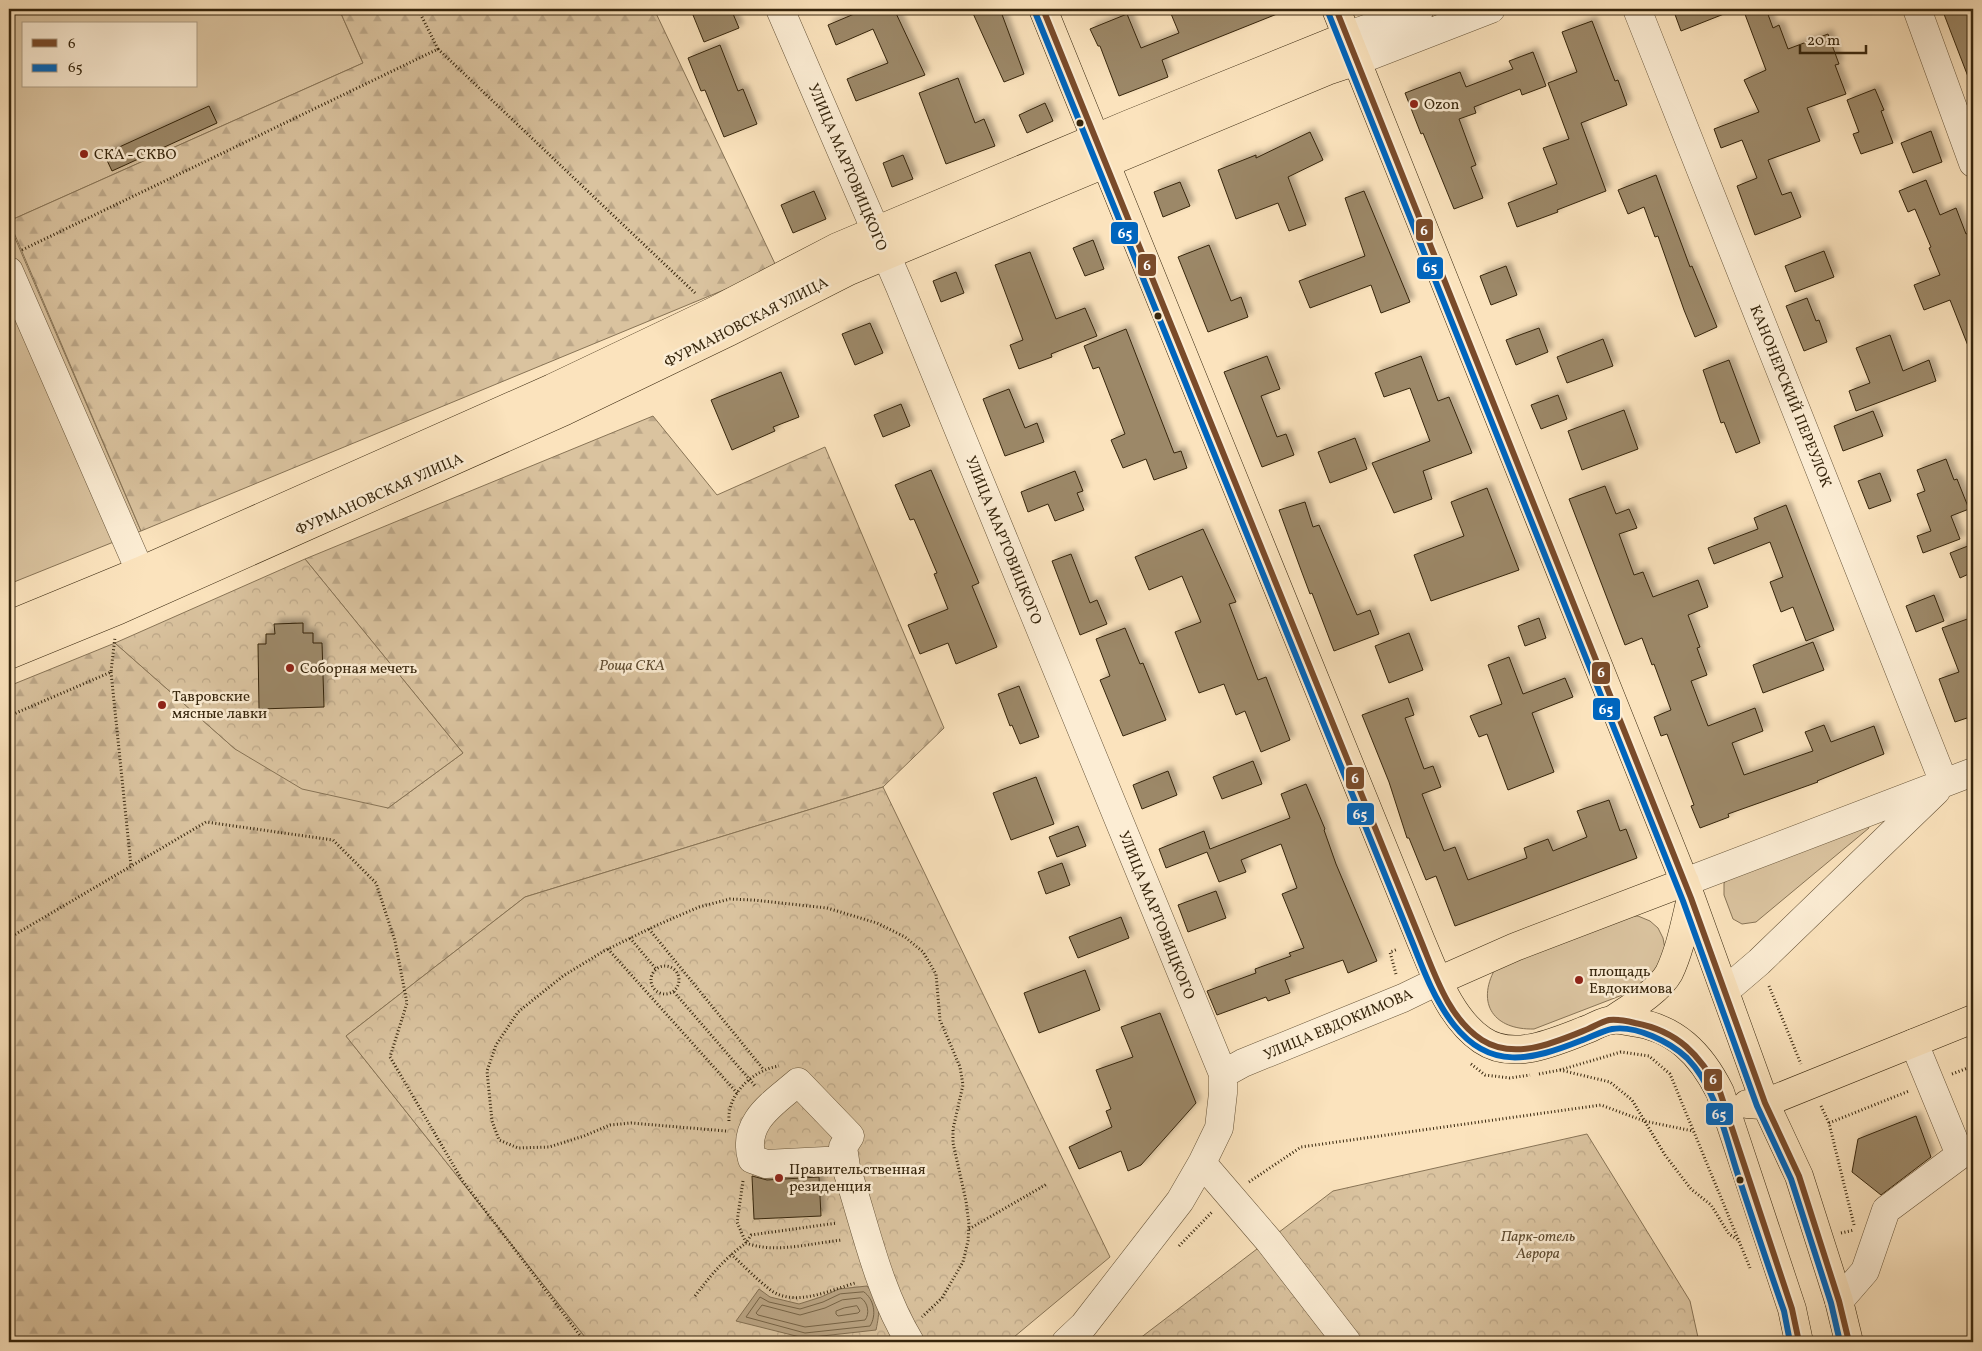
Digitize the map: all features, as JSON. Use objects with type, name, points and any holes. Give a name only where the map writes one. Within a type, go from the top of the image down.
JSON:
[{"type":"main road","points":[[1043,9],[1438,981],[1454,1010],[1465,1024],[1482,1040],[1501,1049],[1526,1049],[1612,1020],[1644,999],[1668,974],[1682,936],[1688,890]]},
{"type":"main road","points":[[1336,9],[1688,890],[1765,1103],[1798,1176],[1840,1301],[1849,1342]]},
{"type":"main road","name":"ФУРМАНОВСКАЯ УЛИЦА","points":[[9,625],[140,571],[552,388],[714,311],[837,247],[1095,138],[1352,49]]},
{"type":"main road","name":"ФУРМАНОВСКАЯ УЛИЦА","points":[[9,655],[119,610],[565,411],[729,332],[848,271],[1328,71],[1352,49]]},
{"type":"main road","name":"УЛИЦА ЕВДОКИМОВА","points":[[1438,981],[1514,947],[1625,906],[1688,890]]},
{"type":"main road","points":[[1720,1092],[1726,1100],[1761,1105],[1973,1019]]},
{"type":"main road","points":[[1612,1020],[1639,1023],[1661,1029],[1680,1040],[1710,1072],[1720,1092],[1732,1126],[1792,1309],[1799,1342]]},
{"type":"street","name":"УЛИЦА МАРТОВИЦКОГО","points":[[780,9],[886,256],[1223,1074]]},
{"type":"street","name":"ФУРМАНОВСКАЯ УЛИЦА","points":[[1352,49],[1420,9]]},
{"type":"street","name":"ФУРМАНОВСКАЯ УЛИЦА","points":[[1352,49],[1491,9]]},
{"type":"street","name":"КАНОНЕРСКИЙ ПЕРЕУЛОК","points":[[1638,9],[1944,783]]},
{"type":"street","points":[[1917,9],[1973,163]]},
{"type":"street","points":[[13,261],[140,571]]},
{"type":"street","name":"УЛИЦА ЕВДОКИМОВА","points":[[1688,890],[1973,772]]},
{"type":"street","points":[[1726,991],[1759,962],[1944,783]]},
{"type":"street","name":"УЛИЦА ЕВДОКИМОВА","points":[[1223,1074],[1403,998],[1438,981]]},
{"type":"street","points":[[1840,1301],[1865,1271],[1886,1210],[1960,1155],[1914,1043]]},
{"type":"street","points":[[1066,1342],[1084,1325],[1180,1201],[1219,1128],[1223,1074]]},
{"type":"street","points":[[845,1160],[880,1275],[896,1318],[906,1336]]},
{"type":"street","points":[[1202,1163],[1269,1241],[1347,1342]]},
{"type":"path","points":[[418,9],[438,49],[714,311]]},
{"type":"path","points":[[13,261],[438,49]]},
{"type":"path","points":[[119,610],[111,672],[131,866]]},
{"type":"path","points":[[9,716],[111,672]]},
{"type":"path","points":[[9,938],[206,822],[333,840],[376,883],[395,940],[408,1003],[390,1057],[462,1180],[586,1342]]},
{"type":"path","points":[[732,1132],[631,1123],[610,1124],[584,1136],[549,1147],[518,1148],[499,1140],[492,1121],[486,1070],[496,1045],[518,1012],[563,976],[608,949],[699,907],[730,900],[753,900],[827,908],[877,923],[905,937],[923,952],[936,974],[940,1020],[960,1067],[963,1085],[953,1129],[953,1143],[966,1202],[969,1230],[963,1262],[942,1298],[906,1336]]},
{"type":"path","points":[[649,929],[764,1070]]},
{"type":"path","points":[[630,938],[656,969]]},
{"type":"path","points":[[608,949],[738,1094]]},
{"type":"path","points":[[1759,962],[1810,1085],[1829,1123],[1865,1271]]},
{"type":"path","points":[[674,992],[660,993],[654,989],[651,983],[652,975],[656,969],[662,966],[668,966],[678,974]]},
{"type":"path","points":[[678,974],[682,971]]},
{"type":"path","points":[[674,992],[678,986],[678,974]]},
{"type":"path","points":[[648,994],[654,989]]},
{"type":"path","points":[[674,992],[758,1090]]},
{"type":"path","points":[[1829,1123],[1973,1066]]},
{"type":"path","points":[[1560,1070],[1610,1082],[1632,1100],[1665,1155],[1690,1190],[1711,1205],[1729,1234],[1739,1240]]},
{"type":"path","points":[[1174,1251],[1230,1194],[1301,1146],[1601,1105],[1644,1121],[1693,1132],[1748,1262]]},
{"type":"path","points":[[969,1230],[1046,1184]]},
{"type":"path","points":[[695,1296],[711,1274],[731,1254],[746,1243],[756,1247],[775,1248],[868,1236]]},
{"type":"path","points":[[731,1254],[774,1292],[793,1297],[821,1294],[880,1275]]},
{"type":"green space","name":"СКА - СКВО","points":[[9,9],[339,9],[363,63],[9,221]]},
{"type":"green space","points":[[339,9],[654,9],[777,268],[141,531],[9,221],[363,63]]},
{"type":"green space","points":[[9,224],[141,531],[9,584]]},
{"type":"green space","name":"Роща СКА","points":[[653,416],[717,495],[825,447],[944,728],[883,787],[525,897],[346,1036],[589,1342],[9,1342],[9,686],[115,643],[235,749],[388,808],[463,753],[305,559]]},
{"type":"green space","points":[[305,559],[463,753],[388,808],[302,789],[235,749],[115,643]]},
{"type":"green space","points":[[883,787],[1110,1257],[1008,1342],[589,1342],[346,1036],[525,897]]},
{"type":"green space","points":[[1865,819],[1869,828],[1756,922],[1742,924],[1733,919],[1724,895],[1724,883],[1732,876]]},
{"type":"green space","points":[[1624,916],[1638,916],[1650,921],[1658,928],[1663,938],[1664,960],[1638,989],[1534,1029],[1508,1025],[1499,1020],[1492,1012],[1488,1004],[1487,993],[1495,969]]},
{"type":"green space","name":"Парк-отель Аврора","points":[[1587,1134],[1690,1301],[1699,1342],[1135,1342],[1333,1191]]},
{"type":"water","points":[[867,1286],[877,1302],[878,1317],[876,1330],[804,1338],[736,1321],[759,1289],[770,1297],[799,1304],[839,1289]]},
{"type":"building","points":[[709,9],[731,9],[739,28],[704,42],[693,15]]},
{"type":"building","points":[[866,9],[894,9],[925,75],[856,101],[847,79],[888,63],[873,29],[836,45],[828,25]]},
{"type":"building","points":[[971,9],[1000,9],[1024,74],[1004,82]]},
{"type":"building","points":[[1169,9],[1287,10],[1162,60],[1168,77],[1119,96],[1100,46],[1098,46],[1090,29],[1127,14],[1141,48],[1179,33]]},
{"type":"building","points":[[1673,9],[1734,9],[1734,10],[1681,31]]},
{"type":"building","points":[[1743,9],[1766,9],[1773,28],[1779,25],[1788,49],[1828,34],[1839,64],[1835,65],[1846,94],[1807,108],[1820,141],[1768,160],[1782,195],[1791,192],[1801,217],[1755,235],[1737,186],[1757,178],[1742,140],[1721,148],[1714,129],[1759,112],[1744,80],[1766,70]]},
{"type":"building","points":[[1942,9],[1967,9],[1973,24],[1972,87]]},
{"type":"building","points":[[1592,21],[1615,81],[1618,80],[1627,105],[1581,123],[1606,191],[1517,227],[1508,203],[1557,184],[1543,148],[1569,139],[1548,83],[1577,72],[1562,32]]},
{"type":"building","points":[[720,45],[738,91],[743,89],[757,124],[724,137],[705,90],[701,91],[688,58]]},
{"type":"building","points":[[1533,52],[1546,86],[1522,95],[1520,89],[1474,107],[1476,113],[1459,119],[1476,165],[1471,167],[1483,198],[1454,209],[1405,93],[1460,72],[1466,87],[1513,69],[1509,61]]},
{"type":"building","points":[[958,78],[975,123],[984,119],[995,146],[946,164],[919,93]]},
{"type":"building","points":[[1875,89],[1884,110],[1881,111],[1893,143],[1861,154],[1853,134],[1859,132],[1847,100]]},
{"type":"building","points":[[1045,103],[1053,121],[1027,133],[1019,115]]},
{"type":"building","points":[[209,106],[217,123],[112,171],[104,154]]},
{"type":"building","points":[[1931,131],[1942,162],[1913,173],[1901,143]]},
{"type":"building","points":[[1310,132],[1323,160],[1288,177],[1306,225],[1289,231],[1278,203],[1236,219],[1218,170],[1256,155],[1256,158]]},
{"type":"building","points":[[903,155],[913,179],[892,187],[883,163]]},
{"type":"building","points":[[1656,175],[1690,267],[1692,266],[1717,327],[1695,337],[1658,236],[1655,237],[1644,207],[1628,214],[1618,190]]},
{"type":"building","points":[[1926,180],[1940,215],[1956,208],[1966,234],[1973,231],[1973,356],[1950,300],[1924,310],[1914,285],[1940,275],[1929,248],[1931,247],[1915,209],[1908,212],[1899,191]]},
{"type":"building","points":[[1180,182],[1190,206],[1163,217],[1154,192]]},
{"type":"building","points":[[814,191],[826,219],[793,233],[781,205]]},
{"type":"building","points":[[1364,191],[1410,302],[1381,313],[1371,285],[1310,308],[1299,281],[1365,256],[1345,198]]},
{"type":"building","points":[[1093,240],[1104,269],[1085,276],[1073,248]]},
{"type":"building","points":[[1209,245],[1231,301],[1241,297],[1248,317],[1208,332],[1178,257]]},
{"type":"building","points":[[1824,251],[1834,277],[1795,292],[1785,266]]},
{"type":"building","points":[[1030,252],[1056,319],[1085,308],[1097,336],[1051,354],[1052,357],[1019,369],[1010,345],[1023,340],[995,265]]},
{"type":"building","points":[[1506,266],[1517,295],[1491,305],[1480,276]]},
{"type":"building","points":[[956,272],[964,293],[941,302],[933,281]]},
{"type":"building","points":[[1807,298],[1816,321],[1819,320],[1827,342],[1804,351],[1786,306]]},
{"type":"building","points":[[870,323],[883,353],[855,365],[842,334]]},
{"type":"building","points":[[1539,328],[1548,352],[1516,365],[1506,340]]},
{"type":"building","points":[[1126,329],[1174,453],[1181,451],[1187,468],[1154,480],[1146,459],[1123,468],[1111,440],[1125,434],[1099,367],[1093,369],[1084,346]]},
{"type":"building","points":[[1890,335],[1903,371],[1929,360],[1936,381],[1856,411],[1849,391],[1870,383],[1856,348]]},
{"type":"building","points":[[1603,339],[1613,366],[1567,383],[1557,357]]},
{"type":"building","points":[[1267,356],[1280,389],[1261,396],[1277,437],[1286,434],[1294,455],[1262,467],[1224,372]]},
{"type":"building","points":[[1421,356],[1438,401],[1449,397],[1472,453],[1423,471],[1432,499],[1394,513],[1372,463],[1430,441],[1410,388],[1384,397],[1375,373]]},
{"type":"building","points":[[1729,360],[1760,443],[1736,453],[1724,422],[1721,423],[1703,370]]},
{"type":"building","points":[[781,372],[799,417],[773,427],[775,431],[732,450],[711,400]]},
{"type":"building","points":[[1009,389],[1025,428],[1037,423],[1044,442],[1005,456],[983,399]]},
{"type":"building","points":[[1558,395],[1567,419],[1541,429],[1531,405]]},
{"type":"building","points":[[901,404],[910,426],[883,437],[874,415]]},
{"type":"building","points":[[1624,410],[1638,449],[1582,470],[1568,431]]},
{"type":"building","points":[[1873,411],[1883,436],[1843,451],[1834,426]]},
{"type":"building","points":[[1355,438],[1367,469],[1330,483],[1318,452]]},
{"type":"building","points":[[1946,459],[1954,480],[1957,479],[1969,509],[1951,516],[1960,539],[1923,553],[1917,536],[1931,531],[1917,494],[1925,491],[1917,470]]},
{"type":"building","points":[[931,470],[979,583],[972,586],[997,647],[956,664],[948,643],[920,654],[908,625],[948,609],[934,574],[937,573],[914,519],[910,520],[895,485]]},
{"type":"building","points":[[1075,471],[1083,491],[1077,493],[1084,510],[1055,521],[1048,504],[1028,512],[1021,492]]},
{"type":"building","points":[[1880,473],[1891,501],[1869,509],[1858,481]]},
{"type":"building","points":[[1605,486],[1616,514],[1629,509],[1637,528],[1619,534],[1634,575],[1643,572],[1653,597],[1698,580],[1708,607],[1688,615],[1700,647],[1697,648],[1707,675],[1691,681],[1708,726],[1755,708],[1763,731],[1732,743],[1744,775],[1813,751],[1805,732],[1824,725],[1831,742],[1874,726],[1884,754],[1818,782],[1728,814],[1729,817],[1700,828],[1691,806],[1694,805],[1667,734],[1661,736],[1654,717],[1671,710],[1654,664],[1652,665],[1642,638],[1625,645],[1569,499]]},
{"type":"building","points":[[1487,488],[1519,570],[1431,601],[1414,555],[1464,536],[1451,502]]},
{"type":"building","points":[[1305,502],[1313,527],[1319,525],[1357,615],[1370,610],[1379,634],[1334,651],[1312,593],[1310,594],[1279,510]]},
{"type":"building","points":[[1786,505],[1834,630],[1806,641],[1793,607],[1781,612],[1770,582],[1783,577],[1770,542],[1714,564],[1708,548],[1758,529],[1754,518]]},
{"type":"building","points":[[1203,529],[1236,602],[1229,604],[1258,680],[1266,677],[1290,740],[1261,752],[1245,711],[1236,715],[1224,684],[1199,693],[1175,632],[1201,622],[1182,576],[1149,590],[1135,557]]},
{"type":"building","points":[[1973,544],[1973,572],[1960,578],[1950,553]]},
{"type":"building","points":[[1071,554],[1090,603],[1097,600],[1107,624],[1080,635],[1052,561]]},
{"type":"building","points":[[1934,595],[1944,621],[1916,632],[1906,606]]},
{"type":"building","points":[[1973,617],[1973,716],[1955,722],[1939,679],[1959,672],[1942,628]]},
{"type":"building","points":[[1539,618],[1546,638],[1525,646],[1518,626]]},
{"type":"building","name":"Соборная мечеть","points":[[303,623],[303,633],[313,633],[313,643],[322,643],[324,707],[259,709],[258,644],[266,644],[266,634],[275,634],[274,624]]},
{"type":"building","points":[[1125,628],[1140,664],[1143,663],[1166,720],[1123,736],[1100,680],[1110,676],[1096,639]]},
{"type":"building","points":[[1409,633],[1423,670],[1389,683],[1375,646]]},
{"type":"building","points":[[1813,642],[1824,670],[1763,693],[1753,665]]},
{"type":"building","points":[[1509,657],[1523,694],[1565,678],[1573,697],[1532,713],[1554,772],[1508,790],[1487,734],[1479,737],[1470,716],[1502,704],[1488,665]]},
{"type":"building","points":[[1019,686],[1039,737],[1020,744],[1012,725],[1010,726],[998,694]]},
{"type":"building","points":[[1408,698],[1414,715],[1405,718],[1424,769],[1433,766],[1441,787],[1422,794],[1444,851],[1455,847],[1468,880],[1527,858],[1524,848],[1548,839],[1553,851],[1587,837],[1577,811],[1609,800],[1620,831],[1626,829],[1637,858],[1455,926],[1436,876],[1426,880],[1409,838],[1407,838],[1389,782],[1362,715]]},
{"type":"building","points":[[1253,761],[1262,784],[1222,799],[1213,777]]},
{"type":"building","points":[[1168,771],[1177,795],[1142,809],[1133,785]]},
{"type":"building","points":[[1036,777],[1054,824],[1011,840],[993,793]]},
{"type":"building","points":[[1306,784],[1325,829],[1336,864],[1377,961],[1348,973],[1343,960],[1285,980],[1290,993],[1268,1001],[1266,997],[1217,1015],[1207,991],[1256,973],[1255,969],[1291,956],[1289,953],[1304,948],[1282,894],[1297,888],[1281,844],[1241,860],[1246,872],[1219,882],[1207,852],[1166,868],[1159,849],[1204,831],[1210,849],[1290,818],[1281,794]]},
{"type":"building","points":[[1078,826],[1086,846],[1057,857],[1049,837]]},
{"type":"building","points":[[1062,863],[1070,885],[1046,894],[1038,872]]},
{"type":"building","points":[[1216,891],[1226,918],[1188,932],[1178,905]]},
{"type":"building","points":[[1121,917],[1129,938],[1078,958],[1069,937]]},
{"type":"building","points":[[1085,970],[1100,1010],[1039,1033],[1024,993]]},
{"type":"building","points":[[1160,1013],[1196,1103],[1141,1165],[1128,1171],[1121,1151],[1079,1169],[1069,1147],[1112,1127],[1106,1111],[1111,1109],[1096,1070],[1133,1057],[1121,1027]]},
{"type":"building","points":[[1916,1116],[1931,1157],[1881,1195],[1852,1172],[1858,1139]]},
{"type":"building","points":[[752,1176],[767,1180],[819,1177],[821,1216],[754,1219]]},
{"type":"transit line","name":"6","points":[[1043,9],[1444,995],[1470,1031],[1482,1040],[1495,1046],[1508,1049],[1522,1049],[1549,1044],[1612,1020],[1626,1021],[1664,1032],[1676,1039],[1696,1056],[1720,1092],[1792,1309],[1799,1342]]},
{"type":"transit line","name":"6","points":[[1336,9],[1691,898],[1765,1103],[1799,1176],[1839,1301],[1849,1342]]},
{"type":"transit line","name":"65","points":[[1035,12],[1421,965],[1441,1006],[1454,1025],[1468,1040],[1482,1050],[1497,1055],[1512,1057],[1545,1053],[1608,1030],[1621,1028],[1652,1036],[1671,1046],[1687,1058],[1706,1084],[1719,1114],[1784,1311],[1790,1342]]},
{"type":"transit line","name":"65","points":[[1328,12],[1683,901],[1757,1106],[1791,1179],[1831,1303],[1840,1342]]},
{"type":"place","name":"Ozon","points":[[1414,104]]},
{"type":"place","name":"СКА - СКВО","points":[[84,154]]},
{"type":"place","name":"Соборная мечеть","points":[[290,668]]},
{"type":"place","name":"Тавровские мясные лавки","points":[[162,705]]},
{"type":"place","name":"площадь Евдокимова","points":[[1579,980]]},
{"type":"place","name":"Правительственная резиденция","points":[[779,1178]]}]
